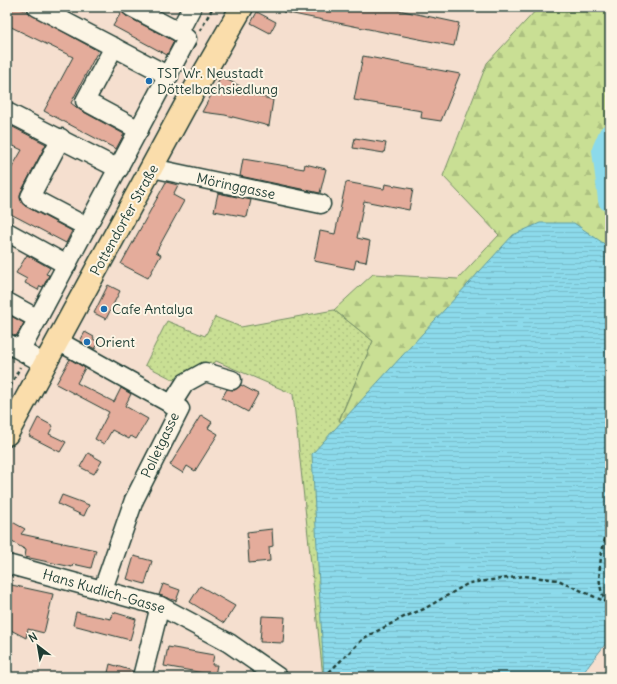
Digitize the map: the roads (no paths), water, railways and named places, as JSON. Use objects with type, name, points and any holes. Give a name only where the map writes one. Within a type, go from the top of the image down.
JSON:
[{"type":"main road","name":"Pottendorfer Straße","points":[[7,434],[152,168],[242,7]]},
{"type":"street","points":[[37,7],[168,76]]},
{"type":"street","points":[[131,7],[158,13],[178,32],[192,7]]},
{"type":"street","name":"Pottendorfer Straße","points":[[14,347],[38,319],[168,76],[187,39],[178,32]]},
{"type":"street","points":[[114,47],[85,101],[139,130]]},
{"type":"street","points":[[7,112],[61,138],[119,169]]},
{"type":"street","points":[[61,138],[30,197],[87,228]]},
{"type":"street","name":"Möringgasse","points":[[152,168],[320,204]]},
{"type":"street","points":[[9,237],[67,264]]},
{"type":"street","points":[[7,302],[38,319]]},
{"type":"street","name":"Polletgasse","points":[[58,341],[180,409],[134,500],[103,589]]},
{"type":"street","points":[[14,347],[45,364]]},
{"type":"street","points":[[171,405],[185,383],[205,372],[232,380]]},
{"type":"street","name":"Hans Kudlich-Gasse","points":[[7,564],[103,589],[160,606],[229,643],[278,677]]},
{"type":"street","points":[[142,677],[160,606]]},
{"type":"water","points":[[540,223],[574,223],[606,245],[610,255],[610,638],[580,677],[324,677],[312,454],[513,235]]},
{"type":"waterway","points":[[610,136],[604,150],[610,200]]},
{"type":"place","name":"TST Wr. Neustadt Döttelbachsiedlung","points":[[149,81]]},
{"type":"place","name":"Cafe Antalya","points":[[104,309]]},
{"type":"place","name":"Orient","points":[[87,342]]}]
